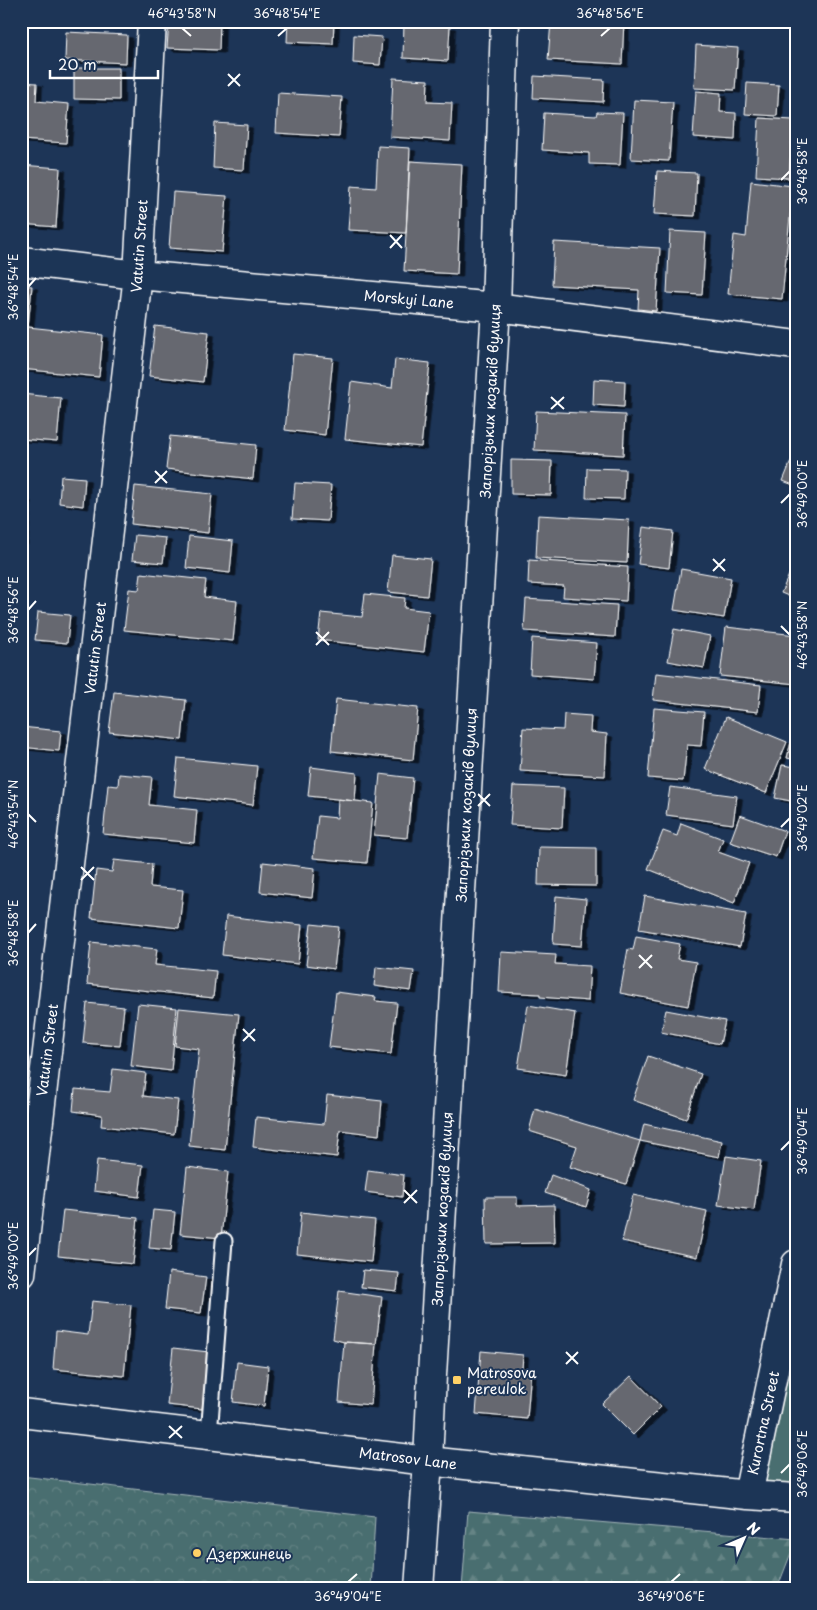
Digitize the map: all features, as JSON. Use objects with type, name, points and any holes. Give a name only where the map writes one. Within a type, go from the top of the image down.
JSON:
[{"type":"street","name":"Vatutin Street","points":[[21,1274],[138,275],[152,21]]},
{"type":"street","name":"Запорізьких козаків вулиця","points":[[419,1589],[496,307],[505,21]]},
{"type":"street","name":"Morskyi Lane","points":[[21,261],[138,275],[496,307],[796,345]]},
{"type":"street","name":"Kurortna Street","points":[[748,1495],[796,1264]]},
{"type":"street","name":"Matrosov Lane","points":[[21,1413],[428,1461],[748,1495],[796,1498]]},
{"type":"lane","points":[[209,1435],[224,1241]]},
{"type":"green space","points":[[796,1297],[796,1495],[756,1492]]},
{"type":"green space","name":"Дзержинець","points":[[21,1476],[375,1517],[371,1589],[21,1589]]},
{"type":"green space","points":[[468,1511],[796,1540],[777,1589],[462,1589]]},
{"type":"building","points":[[169,21],[220,21],[219,50],[167,48]]},
{"type":"building","points":[[288,21],[334,21],[333,44],[287,42]]},
{"type":"building","points":[[551,21],[624,21],[622,64],[548,60]]},
{"type":"building","points":[[404,23],[450,26],[448,61],[403,58]]},
{"type":"building","points":[[66,32],[127,35],[126,63],[65,60]]},
{"type":"building","points":[[354,35],[382,37],[380,65],[353,63]]},
{"type":"building","points":[[696,45],[738,48],[735,90],[694,88]]},
{"type":"building","points":[[74,68],[119,68],[119,100],[74,99]]},
{"type":"building","points":[[534,76],[604,80],[603,102],[533,98]]},
{"type":"building","points":[[393,78],[428,80],[427,102],[452,103],[450,141],[390,137]]},
{"type":"building","points":[[21,82],[37,83],[36,101],[69,104],[66,143],[21,140]]},
{"type":"building","points":[[747,83],[779,85],[777,116],[745,114]]},
{"type":"building","points":[[696,91],[721,93],[720,112],[736,113],[735,140],[693,137]]},
{"type":"building","points":[[278,93],[342,97],[339,137],[276,133]]},
{"type":"building","points":[[634,100],[673,102],[669,161],[631,159]]},
{"type":"building","points":[[597,112],[623,113],[620,165],[589,164],[589,153],[542,150],[544,113],[596,116]]},
{"type":"building","points":[[759,118],[793,120],[789,178],[756,176]]},
{"type":"building","points":[[215,123],[247,125],[244,170],[213,168]]},
{"type":"building","points":[[378,146],[410,148],[406,233],[348,230],[351,186],[376,188]]},
{"type":"building","points":[[410,161],[462,164],[457,274],[404,271]]},
{"type":"building","points":[[21,165],[60,168],[56,227],[21,224]]},
{"type":"building","points":[[657,171],[697,173],[695,216],[654,214]]},
{"type":"building","points":[[751,181],[793,186],[782,299],[728,294],[734,235],[746,237]]},
{"type":"building","points":[[173,192],[227,196],[222,252],[169,248]]},
{"type":"building","points":[[795,213],[796,254],[793,254]]},
{"type":"building","points":[[670,231],[706,233],[702,295],[667,293]]},
{"type":"building","points":[[554,242],[660,248],[656,311],[638,309],[639,290],[552,285]]},
{"type":"building","points":[[21,285],[32,286],[28,327],[103,335],[99,377],[21,369]]},
{"type":"building","points":[[155,326],[209,332],[203,382],[149,376]]},
{"type":"building","points":[[293,354],[333,358],[325,435],[285,430]]},
{"type":"building","points":[[395,359],[430,363],[421,447],[345,439],[351,382],[392,388]]},
{"type":"building","points":[[594,379],[625,381],[624,407],[593,405]]},
{"type":"building","points":[[21,394],[61,398],[57,442],[21,439]]},
{"type":"building","points":[[536,411],[625,415],[623,455],[534,450]]},
{"type":"building","points":[[170,436],[256,445],[253,479],[166,469]]},
{"type":"building","points":[[796,449],[796,486],[783,481]]},
{"type":"building","points":[[511,460],[552,461],[551,495],[511,494]]},
{"type":"building","points":[[587,468],[625,469],[624,499],[586,498]]},
{"type":"building","points":[[61,476],[85,478],[83,506],[59,503]]},
{"type":"building","points":[[295,483],[331,485],[328,521],[292,519]]},
{"type":"building","points":[[135,486],[212,494],[208,533],[131,524]]},
{"type":"building","points":[[21,499],[26,499],[22,542],[21,541]]},
{"type":"building","points":[[538,515],[629,520],[627,563],[536,558]]},
{"type":"building","points":[[643,527],[673,531],[669,568],[638,564]]},
{"type":"building","points":[[135,535],[166,538],[163,563],[132,560]]},
{"type":"building","points":[[189,536],[233,541],[230,573],[186,568]]},
{"type":"building","points":[[392,555],[431,559],[427,596],[388,592]]},
{"type":"building","points":[[796,559],[796,599],[781,593]]},
{"type":"building","points":[[529,560],[628,567],[626,601],[563,597],[564,586],[528,584]]},
{"type":"building","points":[[681,569],[731,578],[724,618],[674,610]]},
{"type":"building","points":[[141,573],[206,580],[204,597],[237,601],[233,641],[124,630],[129,589],[139,590]]},
{"type":"building","points":[[365,594],[405,598],[404,608],[429,611],[424,652],[318,640],[321,613],[362,617]]},
{"type":"building","points":[[526,599],[617,605],[615,637],[524,631]]},
{"type":"building","points":[[38,612],[70,615],[67,643],[35,640]]},
{"type":"building","points":[[726,627],[796,635],[796,684],[720,676]]},
{"type":"building","points":[[674,629],[710,636],[704,668],[668,661]]},
{"type":"building","points":[[532,638],[597,643],[594,679],[530,674]]},
{"type":"building","points":[[656,673],[761,685],[758,712],[653,700]]},
{"type":"building","points":[[114,692],[186,700],[182,740],[109,732]]},
{"type":"building","points":[[336,699],[418,708],[413,760],[331,751]]},
{"type":"building","points":[[654,708],[704,712],[701,746],[687,745],[683,781],[648,778]]},
{"type":"building","points":[[564,714],[591,716],[590,732],[607,734],[605,776],[520,771],[523,728],[563,730]]},
{"type":"building","points":[[726,717],[787,742],[766,793],[705,769]]},
{"type":"building","points":[[796,722],[796,760],[787,758]]},
{"type":"building","points":[[21,727],[61,731],[59,751],[21,747]]},
{"type":"building","points":[[178,758],[257,766],[253,805],[174,796]]},
{"type":"building","points":[[782,765],[796,767],[796,802],[775,798]]},
{"type":"building","points":[[311,767],[357,773],[355,801],[308,796]]},
{"type":"building","points":[[119,774],[152,777],[149,805],[197,810],[194,843],[103,834],[108,785],[118,786]]},
{"type":"building","points":[[380,774],[413,778],[407,838],[374,835]]},
{"type":"building","points":[[513,786],[564,788],[562,828],[510,825]]},
{"type":"building","points":[[670,787],[737,796],[733,824],[666,815]]},
{"type":"building","points":[[338,799],[373,803],[367,863],[313,858],[318,816],[337,818]]},
{"type":"building","points":[[740,815],[785,831],[776,857],[730,842]]},
{"type":"building","points":[[681,823],[723,839],[718,852],[749,863],[734,903],[648,869],[663,831],[677,836]]},
{"type":"building","points":[[539,847],[596,848],[596,886],[538,885]]},
{"type":"building","points":[[114,860],[152,864],[150,887],[183,890],[179,928],[91,918],[96,870],[112,872]]},
{"type":"building","points":[[263,862],[315,868],[312,898],[260,892]]},
{"type":"building","points":[[556,896],[586,899],[582,946],[553,944]]},
{"type":"building","points":[[645,896],[746,914],[740,947],[639,929]]},
{"type":"building","points":[[226,916],[302,925],[298,964],[222,955]]},
{"type":"building","points":[[311,924],[339,927],[334,969],[306,965]]},
{"type":"building","points":[[636,936],[680,944],[677,959],[696,962],[688,1006],[620,993],[628,949],[633,950]]},
{"type":"building","points":[[91,942],[157,949],[155,965],[216,971],[213,998],[87,984]]},
{"type":"building","points":[[501,952],[556,955],[555,964],[590,966],[588,1001],[540,997],[540,994],[499,992]]},
{"type":"building","points":[[376,967],[414,971],[411,991],[374,986]]},
{"type":"building","points":[[336,992],[376,997],[375,1001],[397,1003],[391,1054],[329,1047]]},
{"type":"building","points":[[87,1003],[124,1007],[120,1046],[83,1043]]},
{"type":"building","points":[[138,1004],[177,1008],[171,1071],[131,1066]]},
{"type":"building","points":[[528,1005],[575,1013],[566,1075],[518,1068]]},
{"type":"building","points":[[179,1008],[239,1014],[225,1150],[189,1146],[199,1049],[175,1046]]},
{"type":"building","points":[[666,1010],[725,1021],[720,1044],[661,1032]]},
{"type":"building","points":[[648,1056],[701,1074],[686,1119],[633,1100]]},
{"type":"building","points":[[113,1069],[146,1073],[143,1096],[178,1100],[174,1134],[101,1126],[102,1115],[73,1111],[75,1089],[110,1092]]},
{"type":"building","points":[[327,1095],[382,1101],[379,1135],[340,1130],[337,1157],[253,1147],[256,1117],[324,1124]]},
{"type":"building","points":[[535,1109],[640,1141],[626,1184],[570,1167],[577,1146],[529,1131]]},
{"type":"building","points":[[644,1124],[722,1141],[719,1157],[640,1141]]},
{"type":"building","points":[[726,1156],[761,1161],[754,1210],[718,1205]]},
{"type":"building","points":[[97,1160],[143,1165],[139,1197],[94,1191]]},
{"type":"building","points":[[187,1167],[228,1172],[221,1238],[180,1234]]},
{"type":"building","points":[[368,1170],[404,1175],[402,1197],[365,1192]]},
{"type":"building","points":[[551,1175],[591,1190],[586,1207],[545,1193]]},
{"type":"building","points":[[633,1195],[707,1211],[697,1257],[622,1241]]},
{"type":"building","points":[[485,1197],[517,1197],[517,1206],[554,1205],[555,1243],[486,1244]]},
{"type":"building","points":[[63,1210],[138,1218],[133,1264],[58,1256]]},
{"type":"building","points":[[153,1210],[175,1212],[171,1250],[149,1248]]},
{"type":"building","points":[[301,1212],[375,1220],[371,1262],[297,1254]]},
{"type":"building","points":[[363,1270],[399,1273],[397,1291],[361,1287]]},
{"type":"building","points":[[169,1272],[206,1277],[201,1313],[165,1309]]},
{"type":"building","points":[[339,1291],[382,1297],[376,1344],[344,1342],[333,1339]]},
{"type":"building","points":[[92,1301],[131,1305],[124,1376],[53,1369],[56,1331],[88,1335]]},
{"type":"building","points":[[344,1342],[376,1344],[371,1405],[339,1402]]},
{"type":"building","points":[[173,1348],[209,1352],[202,1409],[167,1405]]},
{"type":"building","points":[[481,1351],[523,1355],[522,1369],[531,1369],[527,1419],[476,1414]]},
{"type":"building","points":[[237,1362],[268,1366],[264,1406],[233,1402]]},
{"type":"building","points":[[631,1376],[661,1407],[633,1435],[602,1404]]},
{"type":"place","name":"Matrosova pereulok","points":[[457,1380]]},
{"type":"place","name":"Дзержинець","points":[[197,1553]]}]
